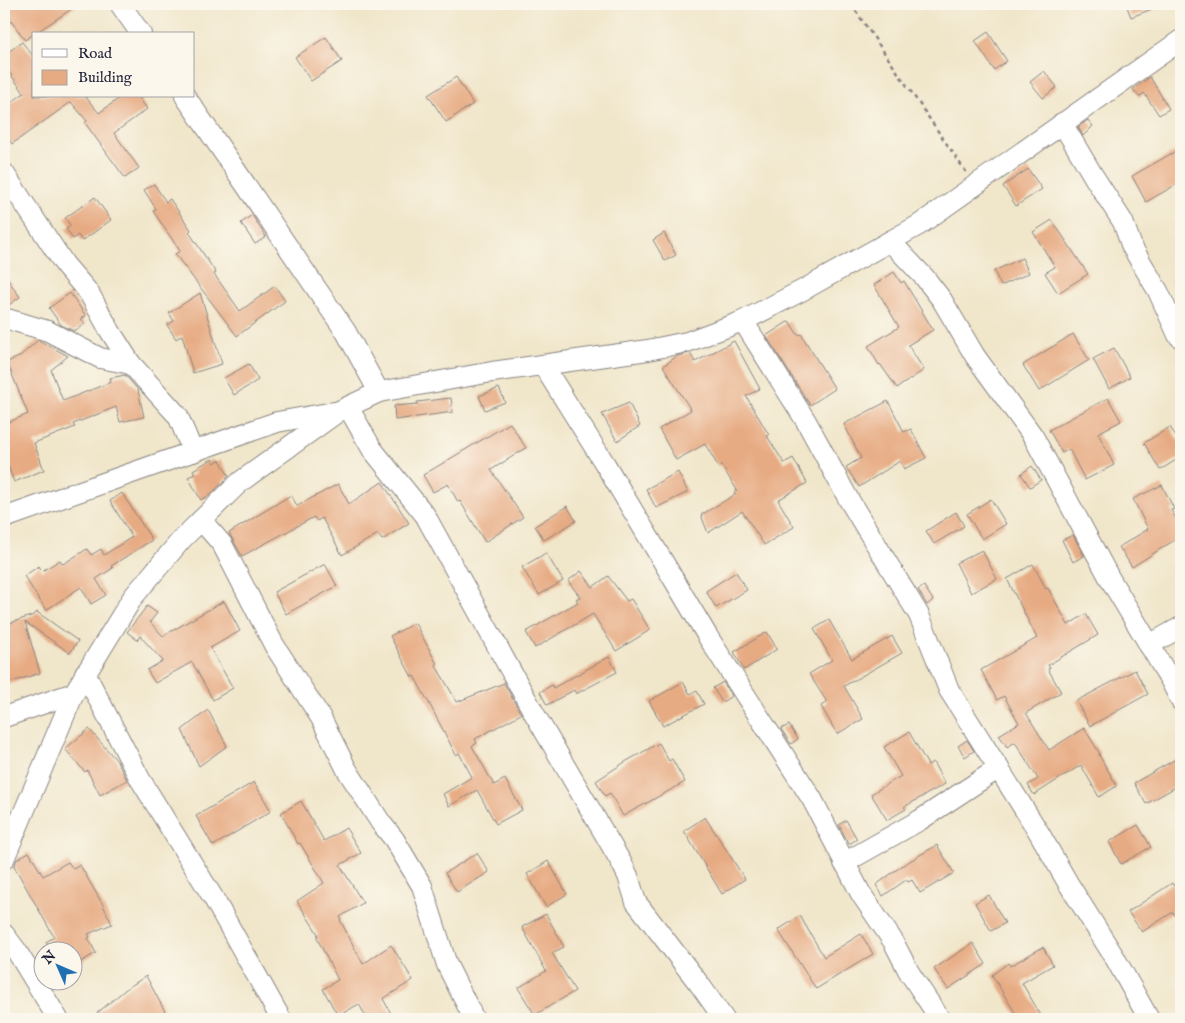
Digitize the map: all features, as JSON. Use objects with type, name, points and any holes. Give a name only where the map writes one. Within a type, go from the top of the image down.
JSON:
[{"type":"street","points":[[120,4],[140,32]]},
{"type":"street","points":[[4,857],[74,693],[133,597],[182,539],[240,482],[343,409],[379,392],[492,372],[648,350],[687,342],[743,321],[803,290],[919,225],[1181,40]]},
{"type":"street","points":[[186,98],[346,332],[379,392]]},
{"type":"street","points":[[1062,123],[1123,222],[1132,247],[1158,291],[1181,338]]},
{"type":"street","points":[[4,173],[66,265],[89,293],[131,364],[178,416],[193,452]]},
{"type":"street","points":[[890,242],[925,278],[942,300],[975,356],[1033,436],[1110,579],[1171,681],[1181,702]]},
{"type":"street","points":[[4,318],[48,331],[100,358],[131,364]]},
{"type":"street","points":[[743,321],[806,421],[849,500],[919,615],[949,690],[1115,958],[1149,1019]]},
{"type":"street","points":[[543,365],[605,464],[708,637],[812,799],[861,894],[893,940],[909,972],[940,1019]]},
{"type":"street","points":[[4,518],[277,422],[343,409]]},
{"type":"street","points":[[343,409],[372,449],[425,515],[534,713],[621,862],[628,876],[636,902],[724,1019]]},
{"type":"street","points":[[277,422],[286,449]]},
{"type":"street","points":[[202,520],[222,544],[274,645],[321,718],[347,770],[422,886],[447,965],[474,1019]]},
{"type":"street","points":[[1149,645],[1181,627]]},
{"type":"street","points":[[85,673],[140,779],[214,900],[281,1019]]},
{"type":"street","points":[[4,717],[74,693]]},
{"type":"street","points":[[844,862],[920,820],[999,768]]},
{"type":"street","points":[[4,934],[16,950],[58,1019]]},
{"type":"path","points":[[851,4],[975,185]]},
{"type":"building","points":[[4,4],[79,4],[37,32],[32,32],[32,35],[25,40],[11,21],[4,27]]},
{"type":"building","points":[[1126,4],[1163,4],[1163,5],[1131,17]]},
{"type":"building","points":[[988,32],[1007,61],[994,70],[975,41]]},
{"type":"building","points":[[326,37],[342,61],[311,81],[295,57]]},
{"type":"building","points":[[22,42],[32,54],[32,98],[87,98],[99,113],[119,98],[139,98],[147,109],[114,133],[139,168],[125,178],[85,123],[87,121],[71,102],[12,144],[4,132],[4,108],[24,93],[4,65],[4,55]]},
{"type":"building","points":[[1044,71],[1057,87],[1043,98],[1030,82]]},
{"type":"building","points":[[456,77],[473,104],[446,122],[428,95]]},
{"type":"building","points":[[1150,77],[1169,109],[1159,115],[1144,93],[1139,97],[1133,89]]},
{"type":"building","points":[[1088,120],[1093,126],[1083,136],[1078,127]]},
{"type":"building","points":[[1181,148],[1181,182],[1146,202],[1132,176]]},
{"type":"building","points":[[1028,169],[1042,189],[1016,206],[1003,186]]},
{"type":"building","points":[[154,184],[166,202],[170,199],[191,230],[189,232],[216,273],[214,274],[240,311],[275,286],[285,301],[237,336],[175,254],[180,251],[153,211],[156,209],[144,190]]},
{"type":"building","points":[[95,197],[111,220],[82,241],[78,235],[73,239],[66,229],[71,226],[65,218]]},
{"type":"building","points":[[252,215],[266,237],[255,244],[241,223]]},
{"type":"building","points":[[1052,220],[1088,274],[1058,293],[1045,273],[1055,267],[1033,232]]},
{"type":"building","points":[[664,233],[676,255],[665,261],[653,240]]},
{"type":"building","points":[[1022,258],[1029,273],[1001,286],[994,271]]},
{"type":"building","points":[[894,272],[901,283],[904,281],[933,330],[908,345],[924,370],[897,388],[879,365],[868,346],[899,327],[874,285]]},
{"type":"building","points":[[4,274],[20,297],[6,307],[4,306]]},
{"type":"building","points":[[70,293],[86,316],[81,319],[85,324],[74,331],[61,325],[49,308]]},
{"type":"building","points":[[200,293],[222,364],[193,373],[182,335],[176,339],[167,325],[174,321],[169,313]]},
{"type":"building","points":[[789,321],[798,335],[801,334],[835,389],[810,405],[766,336]]},
{"type":"building","points":[[1073,334],[1089,360],[1039,391],[1023,365]]},
{"type":"building","points":[[38,340],[68,356],[51,370],[63,401],[111,382],[110,378],[125,375],[138,390],[144,417],[120,422],[116,407],[73,424],[75,427],[34,443],[44,470],[14,482],[4,455],[4,424],[28,414],[7,362],[19,357]]},
{"type":"building","points":[[734,341],[760,389],[746,396],[784,463],[793,458],[807,483],[778,500],[794,527],[764,545],[742,511],[708,533],[701,515],[736,494],[734,492],[737,490],[721,465],[718,466],[705,444],[676,460],[659,429],[691,410],[663,366],[677,356],[690,353],[695,362]]},
{"type":"building","points":[[1114,348],[1130,377],[1109,389],[1093,359]]},
{"type":"building","points":[[249,364],[258,380],[234,395],[224,378]]},
{"type":"building","points":[[499,388],[505,402],[485,410],[479,396]]},
{"type":"building","points":[[451,398],[453,412],[395,420],[394,406]]},
{"type":"building","points":[[1108,398],[1121,421],[1098,433],[1114,465],[1085,480],[1069,449],[1062,453],[1049,430]]},
{"type":"building","points":[[888,401],[904,432],[911,429],[926,458],[904,469],[900,461],[859,487],[846,467],[861,458],[844,424]]},
{"type":"building","points":[[629,403],[640,426],[617,441],[602,414]]},
{"type":"building","points":[[510,423],[526,448],[491,470],[523,517],[485,542],[448,484],[433,492],[423,475]]},
{"type":"building","points":[[1170,427],[1181,445],[1181,457],[1160,470],[1144,443]]},
{"type":"building","points":[[212,459],[214,463],[220,460],[229,476],[211,494],[201,500],[188,477],[195,474],[193,470]]},
{"type":"building","points":[[1032,466],[1041,480],[1030,487],[1021,474]]},
{"type":"building","points":[[678,472],[688,492],[656,508],[646,489]]},
{"type":"building","points":[[382,482],[409,523],[382,540],[378,534],[342,555],[322,518],[317,521],[314,517],[242,556],[229,533],[291,495],[297,506],[338,484],[349,504]]},
{"type":"building","points":[[1162,485],[1174,509],[1171,510],[1181,527],[1181,536],[1132,567],[1119,547],[1148,529],[1133,499]]},
{"type":"building","points":[[122,493],[152,540],[111,566],[113,568],[96,579],[106,595],[91,604],[81,587],[46,610],[24,576],[39,566],[42,571],[60,560],[63,564],[87,549],[91,555],[101,549],[104,555],[132,537],[110,501]]},
{"type":"building","points":[[991,499],[1006,524],[982,539],[967,514]]},
{"type":"building","points":[[567,506],[576,521],[544,540],[535,526]]},
{"type":"building","points":[[956,512],[964,526],[934,544],[926,531]]},
{"type":"building","points":[[1073,535],[1084,556],[1073,562],[1062,540]]},
{"type":"building","points":[[982,550],[997,579],[971,593],[956,563]]},
{"type":"building","points":[[546,553],[563,581],[539,595],[522,567]]},
{"type":"building","points":[[325,564],[337,586],[286,614],[274,592]]},
{"type":"building","points":[[1033,564],[1068,625],[1086,614],[1098,635],[1048,665],[1050,668],[1048,669],[1061,692],[1026,713],[1049,750],[1084,728],[1117,786],[1099,797],[1081,765],[1034,795],[1028,785],[1038,779],[1015,742],[1007,747],[999,735],[1019,723],[1004,696],[997,700],[981,670],[1037,638],[1007,579]]},
{"type":"building","points":[[581,571],[593,587],[608,576],[627,601],[631,599],[650,630],[616,651],[593,614],[535,648],[526,632],[578,602],[576,599],[580,597],[568,581]]},
{"type":"building","points":[[736,572],[747,590],[716,608],[706,591]]},
{"type":"building","points":[[924,586],[933,600],[927,605],[918,590]]},
{"type":"building","points":[[224,601],[240,631],[210,648],[233,688],[213,700],[192,662],[155,683],[147,670],[163,661],[140,636],[137,640],[127,632],[147,606],[157,613],[150,622],[163,636]]},
{"type":"building","points":[[37,612],[78,641],[70,653],[25,622],[40,673],[6,684],[4,675],[4,625],[34,615]]},
{"type":"building","points":[[829,620],[852,659],[892,636],[902,653],[844,686],[863,719],[837,734],[821,706],[827,702],[809,674],[832,660],[814,629]]},
{"type":"building","points":[[415,623],[437,664],[435,664],[457,702],[504,683],[521,714],[475,739],[477,743],[472,746],[494,785],[505,779],[522,810],[496,824],[477,790],[449,806],[443,794],[472,777],[459,753],[456,755],[429,703],[414,676],[412,677],[390,636]]},
{"type":"building","points":[[767,632],[777,649],[744,670],[734,652]]},
{"type":"building","points":[[609,657],[617,672],[576,694],[574,690],[547,705],[540,692],[552,685],[553,688]]},
{"type":"building","points":[[1135,670],[1148,694],[1090,726],[1076,701]]},
{"type":"building","points":[[683,682],[690,694],[697,691],[704,704],[663,726],[649,701]]},
{"type":"building","points":[[723,682],[732,696],[722,702],[713,688]]},
{"type":"building","points":[[208,710],[227,746],[199,766],[182,730]]},
{"type":"building","points":[[789,725],[798,739],[791,744],[781,729]]},
{"type":"building","points":[[89,729],[117,761],[127,780],[100,795],[87,770],[85,772],[65,749]]},
{"type":"building","points":[[909,732],[928,765],[933,762],[945,784],[904,807],[906,809],[887,820],[871,794],[901,776],[884,747]]},
{"type":"building","points":[[967,740],[974,751],[965,757],[958,746]]},
{"type":"building","points":[[659,743],[669,761],[672,759],[685,782],[623,816],[610,793],[605,796],[596,781]]},
{"type":"building","points":[[1181,756],[1181,784],[1146,804],[1134,783]]},
{"type":"building","points":[[254,782],[271,811],[213,846],[196,816]]},
{"type":"building","points":[[301,801],[324,841],[346,828],[361,853],[340,865],[363,903],[340,917],[340,920],[363,964],[391,945],[413,980],[383,999],[394,1019],[367,1019],[359,1004],[338,1016],[323,989],[338,980],[317,938],[318,934],[297,901],[324,883],[300,843],[298,844],[281,813]]},
{"type":"building","points":[[705,817],[745,879],[722,894],[684,831]]},
{"type":"building","points":[[846,820],[857,839],[849,844],[839,825]]},
{"type":"building","points":[[1138,825],[1151,847],[1121,864],[1109,842]]},
{"type":"building","points":[[937,845],[954,873],[920,893],[912,880],[908,882],[906,880],[883,896],[876,885],[903,865]]},
{"type":"building","points":[[29,852],[43,876],[68,862],[73,869],[80,865],[112,924],[88,934],[90,937],[88,938],[96,953],[82,961],[82,940],[49,940],[54,937],[14,866],[17,859]]},
{"type":"building","points":[[477,853],[489,872],[457,892],[445,873]]},
{"type":"building","points":[[548,861],[567,894],[546,907],[527,874]]},
{"type":"building","points":[[1172,883],[1174,886],[1181,883],[1181,925],[1173,912],[1142,932],[1128,912]]},
{"type":"building","points":[[989,895],[1005,923],[991,931],[975,903]]},
{"type":"building","points":[[546,914],[564,947],[552,953],[575,991],[535,1015],[518,988],[546,971],[522,927]]},
{"type":"building","points":[[800,916],[824,957],[861,934],[873,954],[816,989],[778,930]]},
{"type":"building","points":[[973,943],[986,964],[948,989],[934,969]]},
{"type":"building","points":[[1043,947],[1053,965],[1022,983],[1043,1019],[1019,1019],[992,975],[1008,963],[1010,966]]},
{"type":"building","points":[[146,976],[169,1019],[90,1019],[126,989]]}]
